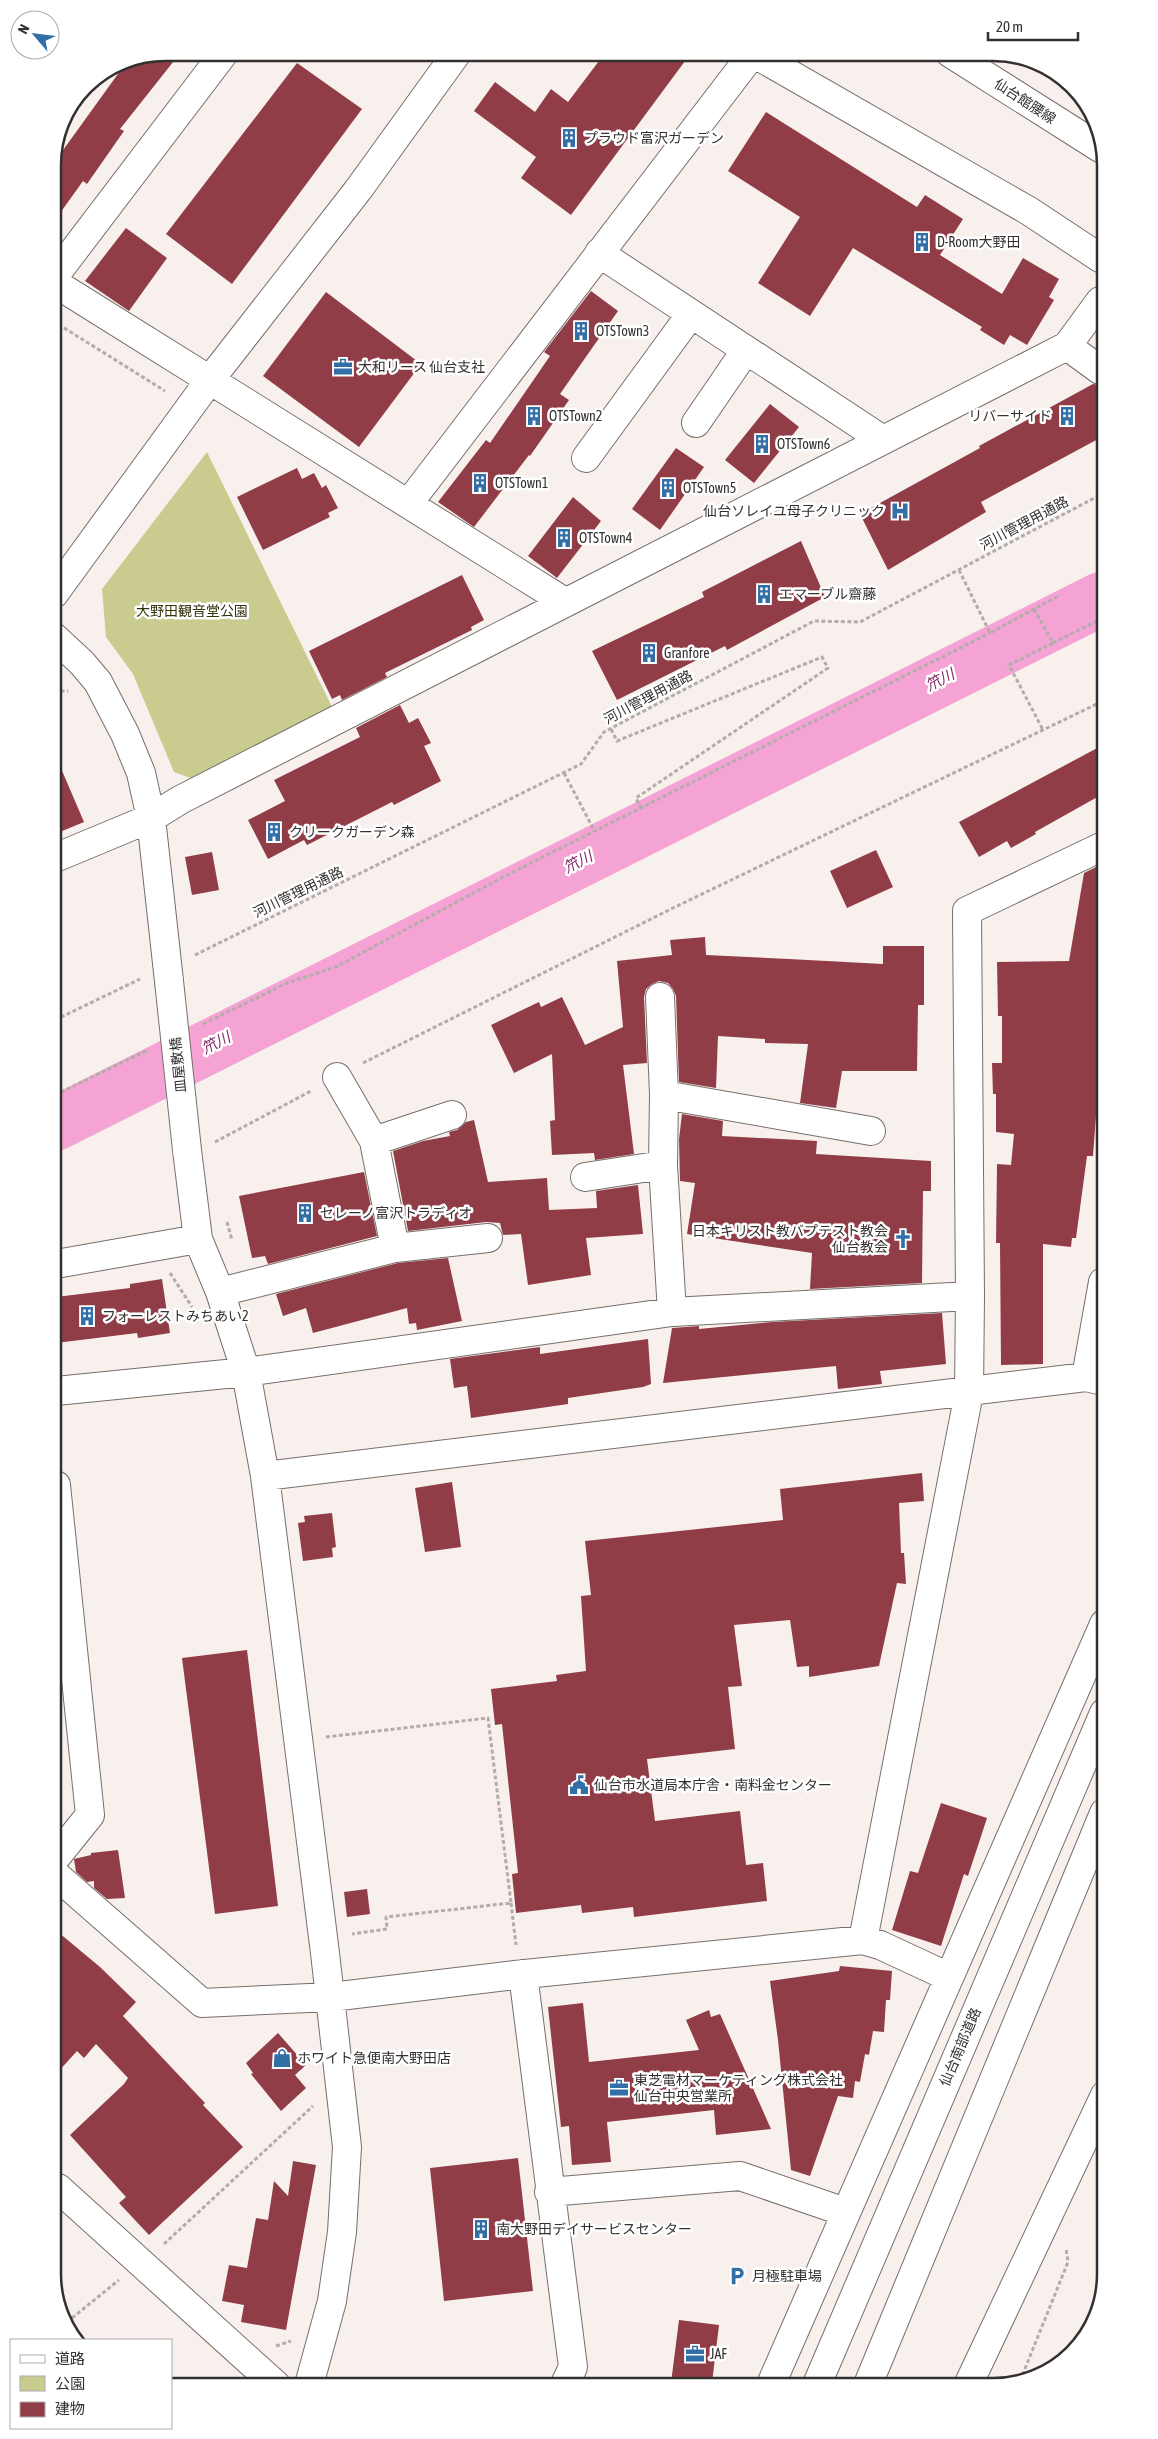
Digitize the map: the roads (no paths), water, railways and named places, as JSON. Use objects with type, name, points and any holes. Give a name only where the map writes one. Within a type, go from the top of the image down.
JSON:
[{"type":"main road","points":[[61,267],[217,61]]},
{"type":"main road","points":[[61,584],[209,381],[358,190],[452,61]]},
{"type":"main road","points":[[408,504],[747,61]]},
{"type":"main road","points":[[767,61],[1029,211],[1097,256]]},
{"type":"main road","name":"仙台館腰線","points":[[963,61],[1095,145]]},
{"type":"main road","points":[[599,253],[883,440]]},
{"type":"main road","points":[[61,287],[565,602]]},
{"type":"main road","points":[[61,856],[151,818],[180,800],[1067,346],[1097,305]]},
{"type":"main road","points":[[586,458],[691,314]]},
{"type":"main road","points":[[1067,346],[1097,368]]},
{"type":"main road","points":[[696,423],[746,350]]},
{"type":"main road","name":"皿屋敷橋","points":[[61,644],[82,663],[98,682],[125,734],[141,773],[151,818],[158,978],[199,1147],[198,1239],[220,1292],[246,1372],[265,1476],[330,1997],[346,2157],[342,2232],[332,2301],[311,2378]]},
{"type":"main road","points":[[863,1940],[969,1393],[967,911],[1097,849]]},
{"type":"main road","points":[[660,996],[664,1095],[663,1165],[672,1312]]},
{"type":"main road","points":[[337,1077],[374,1141],[394,1248]]},
{"type":"main road","points":[[664,1095],[871,1131]]},
{"type":"main road","points":[[374,1141],[452,1115]]},
{"type":"main road","points":[[585,1177],[663,1165]]},
{"type":"main road","points":[[220,1292],[394,1248],[488,1238]]},
{"type":"main road","points":[[61,1263],[198,1239]]},
{"type":"main road","points":[[61,1390],[246,1372],[672,1312],[970,1296]]},
{"type":"main road","points":[[265,1476],[1094,1379],[1097,1347]]},
{"type":"main road","points":[[61,1534],[90,1815],[61,1851]]},
{"type":"main road","points":[[774,2378],[1097,1640]]},
{"type":"main road","name":"仙台南部道路","points":[[820,2378],[1097,1729]]},
{"type":"main road","points":[[871,2378],[1097,1830]]},
{"type":"main road","points":[[61,1880],[202,2003],[330,1997],[523,1974],[863,1940],[880,1945],[949,1977]]},
{"type":"main road","points":[[523,1974],[549,2192],[573,2367],[568,2378]]},
{"type":"main road","points":[[971,2378],[1097,2112]]},
{"type":"main road","points":[[549,2192],[740,2176],[845,2212]]},
{"type":"main road","points":[[61,2191],[267,2378]]},
{"type":"waterway","name":"笊川","points":[[61,1121],[1097,601]]},
{"type":"place","name":"プラウド富沢ガーデン","points":[[569,138]]},
{"type":"place","name":"D-Room大野田","points":[[922,242]]},
{"type":"place","name":"OTSTown3","points":[[581,331]]},
{"type":"place","name":"大和リース 仙台支社","points":[[343,367]]},
{"type":"place","name":"OTSTown2","points":[[534,416]]},
{"type":"place","name":"リバーサイド","points":[[1067,416]]},
{"type":"place","name":"OTSTown6","points":[[762,444]]},
{"type":"place","name":"OTSTown1","points":[[480,483]]},
{"type":"place","name":"OTSTown5","points":[[668,488]]},
{"type":"place","name":"仙台ソレイユ母子クリニック","points":[[900,511]]},
{"type":"place","name":"OTSTown4","points":[[564,538]]},
{"type":"place","name":"エマーブル齋藤","points":[[764,594]]},
{"type":"place","name":"Granfore","points":[[649,653]]},
{"type":"place","name":"クリークガーデン森","points":[[274,832]]},
{"type":"place","name":"セレーノ富沢トラディオ","points":[[305,1213]]},
{"type":"place","name":"日本キリスト教バプテスト教会 仙台教会","points":[[903,1239]]},
{"type":"place","name":"フォーレストみちあい2","points":[[87,1316]]},
{"type":"place","name":"仙台市水道局本庁舎・南料金センター","points":[[579,1785]]},
{"type":"place","name":"ホワイト急便南大野田店","points":[[282,2058]]},
{"type":"place","name":"東芝電材マーケティング株式会社 仙台中央営業所","points":[[619,2088]]},
{"type":"place","name":"南大野田デイサービスセンター","points":[[481,2229]]},
{"type":"place","name":"月極駐車場","points":[[737,2276]]},
{"type":"place","name":"JAF","points":[[695,2354]]},
{"type":"park label","name":"大野田観音堂公園","points":[[192,611]]}]
